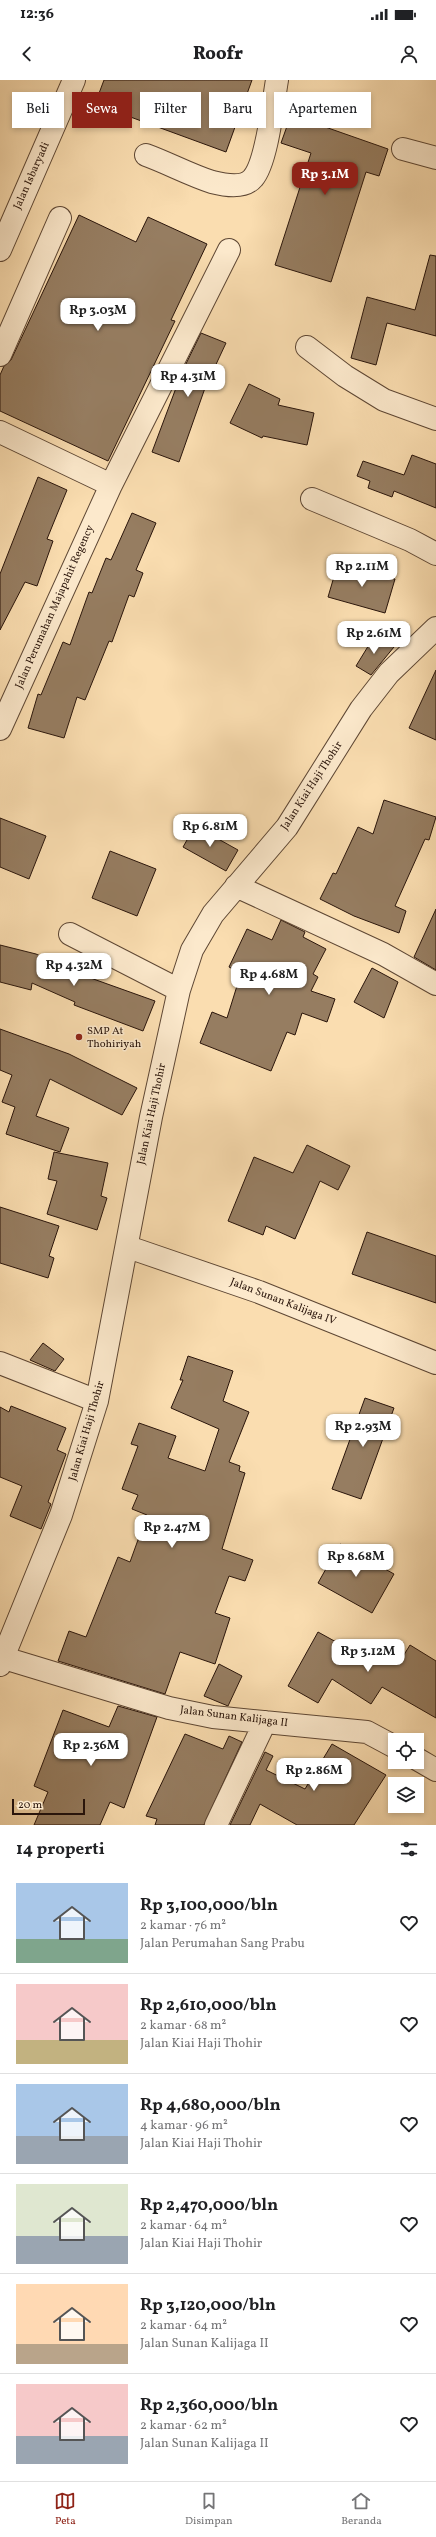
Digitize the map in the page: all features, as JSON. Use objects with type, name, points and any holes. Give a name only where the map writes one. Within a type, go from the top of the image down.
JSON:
[{"type":"street","name":"Jalan Isbaryadi","points":[[0,250],[74,80]]},
{"type":"street","points":[[146,155],[211,181],[226,185],[245,183],[253,179],[261,165],[277,80]]},
{"type":"street","points":[[403,149],[436,158]]},
{"type":"street","points":[[0,355],[60,218]]},
{"type":"street","name":"Jalan Perumahan Majapahit Regency","points":[[0,729],[111,485],[229,250]]},
{"type":"street","points":[[307,347],[345,376],[384,400],[436,419]]},
{"type":"street","points":[[0,432],[111,485]]},
{"type":"street","points":[[312,499],[410,540],[436,554]]},
{"type":"street","name":"Jalan Kiai Haji Thohir","points":[[2,1661],[8,1626],[61,1515],[97,1401],[128,1247],[151,1117],[179,990],[192,950],[200,933],[236,886],[287,827],[361,709],[389,673],[436,628]]},
{"type":"street","points":[[236,886],[383,954],[436,984]]},
{"type":"street","points":[[70,934],[179,990]]},
{"type":"street","name":"Jalan Sunan Kalijaga IV","points":[[128,1247],[259,1292],[436,1362]]},
{"type":"street","points":[[0,1363],[97,1401]]},
{"type":"street","name":"Jalan Sunan Kalijaga II","points":[[2,1661],[169,1708],[213,1717],[367,1732],[388,1743]]},
{"type":"street","points":[[216,1825],[265,1722]]},
{"type":"street","points":[[424,1763],[436,1770]]},
{"type":"building","points":[[104,80],[252,80],[248,92],[209,92],[209,128],[235,128],[226,152],[160,128],[201,128],[201,92],[140,92],[140,120],[132,118],[132,92],[100,92]]},
{"type":"building","points":[[286,128],[328,128],[388,149],[379,176],[366,172],[331,282],[275,265],[311,153],[281,143]]},
{"type":"building","points":[[79,215],[136,242],[148,217],[207,244],[171,320],[175,321],[108,461],[0,411],[0,375],[4,366],[11,360]]},
{"type":"building","points":[[430,255],[436,256],[436,336],[387,323],[376,365],[351,358],[367,297],[415,310]]},
{"type":"building","points":[[201,333],[226,343],[205,388],[179,462],[152,452],[182,372]]},
{"type":"building","points":[[249,384],[280,399],[278,405],[314,413],[307,445],[263,436],[262,438],[230,423]]},
{"type":"building","points":[[412,455],[436,464],[436,508],[394,491],[392,497],[368,488],[370,481],[357,476],[363,461],[404,475]]},
{"type":"building","points":[[38,477],[67,490],[47,539],[53,541],[37,586],[25,582],[0,630],[0,574]]},
{"type":"building","points":[[132,513],[156,523],[136,570],[143,573],[134,597],[129,595],[112,642],[109,641],[85,700],[77,697],[64,738],[28,728],[38,694],[41,695],[63,642],[70,645],[89,592],[92,593],[106,558],[111,560]]},
{"type":"building","points":[[338,563],[395,579],[385,613],[328,597]]},
{"type":"building","points":[[375,635],[394,647],[371,675],[356,666]]},
{"type":"building","points":[[436,670],[436,740],[409,728]]},
{"type":"building","points":[[384,800],[436,817],[429,840],[425,839],[395,906],[406,911],[399,933],[354,916],[320,899],[333,873],[336,874],[358,827],[373,834]]},
{"type":"building","points":[[0,818],[46,836],[29,879],[0,867]]},
{"type":"building","points":[[195,826],[238,850],[226,871],[183,847]]},
{"type":"building","points":[[110,851],[156,869],[137,916],[92,898]]},
{"type":"building","points":[[436,909],[436,970],[414,957]]},
{"type":"building","points":[[281,920],[305,932],[303,937],[326,949],[313,974],[318,977],[311,991],[335,999],[327,1022],[302,1013],[295,1035],[287,1032],[271,1071],[200,1043],[212,1012],[227,1018],[241,973],[229,967],[247,929],[272,940]]},
{"type":"building","points":[[0,945],[36,954],[85,976],[155,1001],[143,1031],[74,1005],[75,1002],[32,983],[31,990],[0,982]]},
{"type":"building","points":[[372,968],[398,982],[384,1018],[354,1002]]},
{"type":"building","points":[[0,1029],[69,1054],[137,1088],[122,1115],[50,1079],[36,1116],[69,1128],[60,1152],[6,1134],[15,1107],[2,1102],[12,1075],[0,1070]]},
{"type":"building","points":[[307,1145],[350,1166],[338,1190],[320,1181],[295,1239],[266,1226],[263,1235],[228,1221],[254,1157],[293,1173]]},
{"type":"building","points":[[54,1152],[108,1163],[101,1196],[107,1198],[97,1230],[47,1214],[57,1181],[48,1179]]},
{"type":"building","points":[[0,1207],[59,1226],[49,1256],[54,1258],[48,1278],[0,1263]]},
{"type":"building","points":[[367,1232],[436,1256],[436,1303],[352,1274]]},
{"type":"building","points":[[43,1343],[64,1359],[55,1371],[30,1360]]},
{"type":"building","points":[[188,1356],[233,1371],[223,1401],[249,1412],[229,1462],[240,1466],[239,1471],[245,1473],[222,1549],[253,1560],[245,1581],[229,1576],[215,1613],[230,1618],[215,1664],[180,1652],[165,1694],[58,1661],[69,1631],[86,1637],[118,1557],[130,1562],[147,1515],[132,1509],[138,1495],[122,1489],[138,1446],[131,1444],[139,1423],[176,1436],[168,1458],[205,1471],[219,1429],[171,1408],[183,1380],[180,1380]]},
{"type":"building","points":[[365,1398],[394,1408],[361,1499],[332,1489]]},
{"type":"building","points":[[11,1406],[66,1428],[57,1450],[66,1454],[48,1502],[51,1504],[41,1529],[10,1516],[22,1486],[0,1477],[0,1407],[9,1412]]},
{"type":"building","points":[[340,1544],[394,1574],[372,1613],[318,1583]]},
{"type":"building","points":[[318,1632],[367,1659],[378,1643],[402,1658],[410,1645],[436,1661],[436,1718],[382,1687],[371,1704],[332,1679],[318,1703],[288,1686]]},
{"type":"building","points":[[219,1664],[242,1676],[228,1706],[204,1696]]},
{"type":"building","points":[[118,1706],[157,1717],[124,1808],[110,1802],[100,1825],[34,1825],[48,1792],[34,1786],[63,1710],[109,1727]]},
{"type":"building","points":[[185,1734],[223,1749],[229,1736],[242,1742],[204,1825],[155,1825],[157,1819],[146,1816]]},
{"type":"building","points":[[332,1744],[386,1775],[354,1825],[297,1825],[260,1804],[250,1825],[230,1825],[265,1752],[273,1756],[266,1770],[305,1789]]},
{"type":"place","name":"SMP At Thohiriyah","points":[[79,1037]]}]
